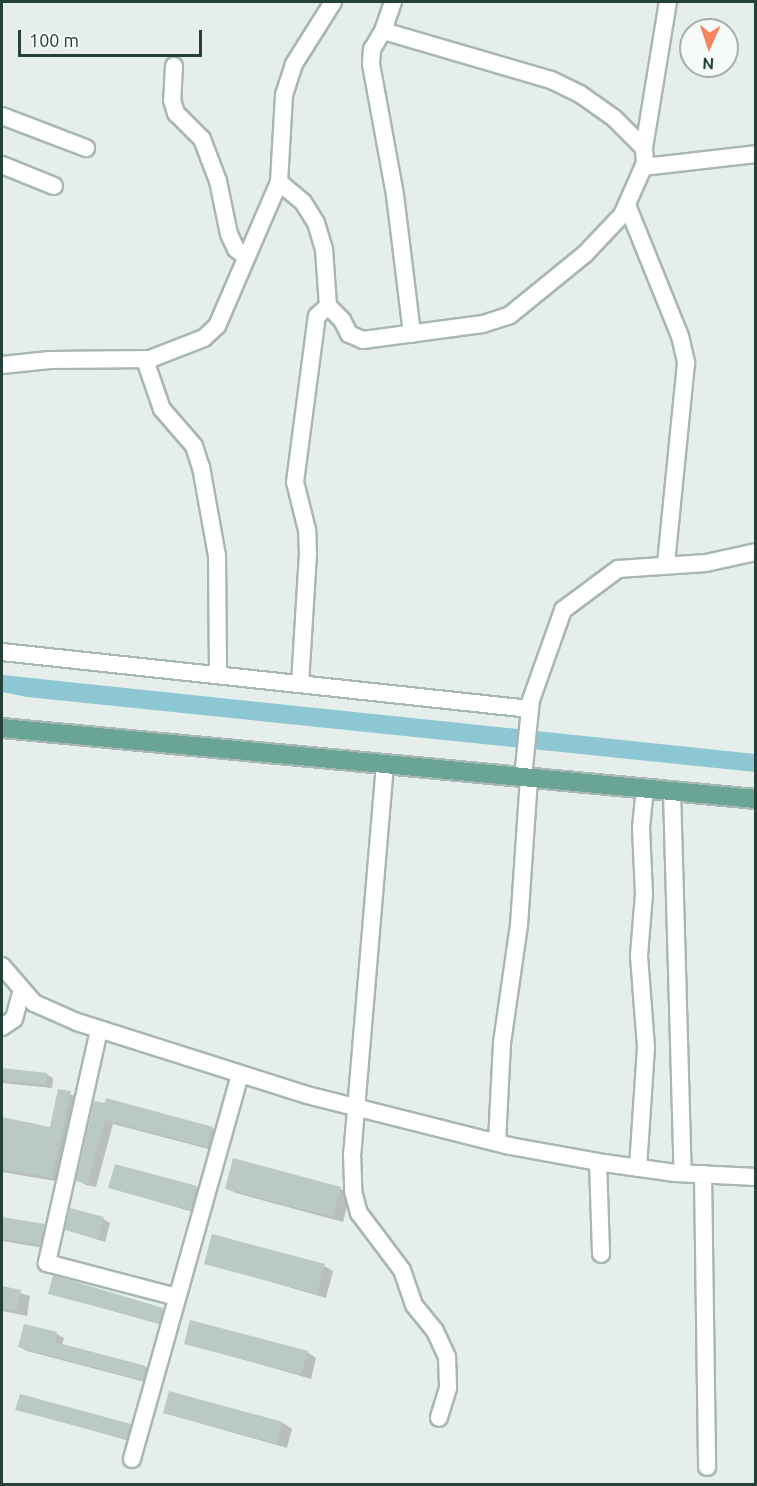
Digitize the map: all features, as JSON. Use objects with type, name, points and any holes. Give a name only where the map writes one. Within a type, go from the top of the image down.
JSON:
[{"type":"main road","points":[[2,728],[756,799]]},
{"type":"street","points":[[2,365],[50,360],[145,360],[204,338],[217,326],[245,256],[279,182],[284,95],[294,64],[333,2]]},
{"type":"street","points":[[393,2],[383,31],[372,48],[371,64],[394,195],[412,334]]},
{"type":"street","points":[[279,182],[303,202],[316,223],[324,249],[328,306],[349,334],[363,340],[483,324],[510,315],[585,254],[627,205],[644,166],[644,148],[668,2]]},
{"type":"street","points":[[383,31],[551,80],[580,94],[644,148]]},
{"type":"street","points":[[174,66],[172,100],[176,113],[202,140],[218,181],[229,234],[236,249],[245,256]]},
{"type":"street","points":[[2,116],[86,148]]},
{"type":"street","points":[[644,166],[756,154]]},
{"type":"street","points":[[2,165],[54,186]]},
{"type":"street","points":[[627,205],[680,336],[686,363],[666,564]]},
{"type":"street","points":[[300,684],[308,554],[307,530],[295,483],[317,316],[328,306]]},
{"type":"street","points":[[145,360],[162,409],[194,446],[201,467],[217,556],[218,675]]},
{"type":"street","points":[[497,1143],[502,1043],[519,925],[530,710],[541,664],[562,610],[618,569],[731,560],[756,552]]},
{"type":"street","points":[[2,652],[530,710]]},
{"type":"street","points":[[386,764],[352,1153],[353,1191],[359,1213],[402,1270],[414,1305],[435,1331],[447,1357],[448,1388],[438,1418]]},
{"type":"street","points":[[638,1168],[646,1047],[639,955],[644,894],[641,828],[645,788]]},
{"type":"street","points":[[672,791],[683,1173]]},
{"type":"street","points":[[2,966],[34,1003],[99,1030],[240,1075],[497,1143],[638,1168],[683,1173],[756,1176]]},
{"type":"street","points":[[2,1027],[14,1019],[22,990]]},
{"type":"street","points":[[99,1030],[47,1263],[177,1297]]},
{"type":"street","points":[[132,1460],[240,1075]]},
{"type":"street","points":[[598,1162],[601,1254]]},
{"type":"street","points":[[703,1174],[707,1467]]},
{"type":"water","points":[[2,675],[755,754],[755,772],[27,697],[2,692]]},
{"type":"building","points":[[2,1068],[47,1073],[46,1085],[2,1080]]},
{"type":"building","points":[[58,1089],[71,1091],[52,1178],[2,1169],[2,1117],[50,1127]]},
{"type":"building","points":[[106,1098],[213,1127],[207,1147],[105,1120],[88,1184],[76,1181],[94,1101],[105,1103]]},
{"type":"building","points":[[233,1158],[341,1187],[333,1217],[225,1189]]},
{"type":"building","points":[[115,1164],[197,1186],[190,1210],[108,1188]]},
{"type":"building","points":[[70,1208],[104,1217],[98,1239],[65,1230]]},
{"type":"building","points":[[2,1217],[45,1224],[40,1245],[2,1239]]},
{"type":"building","points":[[212,1234],[325,1264],[317,1294],[204,1264]]},
{"type":"building","points":[[53,1275],[163,1308],[159,1323],[48,1294]]},
{"type":"building","points":[[2,1286],[21,1290],[17,1311],[2,1309]]},
{"type":"building","points":[[190,1320],[308,1351],[301,1375],[184,1344]]},
{"type":"building","points":[[24,1324],[57,1332],[55,1342],[146,1366],[142,1380],[18,1347]]},
{"type":"building","points":[[169,1391],[283,1422],[277,1444],[163,1413]]},
{"type":"building","points":[[20,1394],[131,1424],[126,1439],[15,1410]]}]
